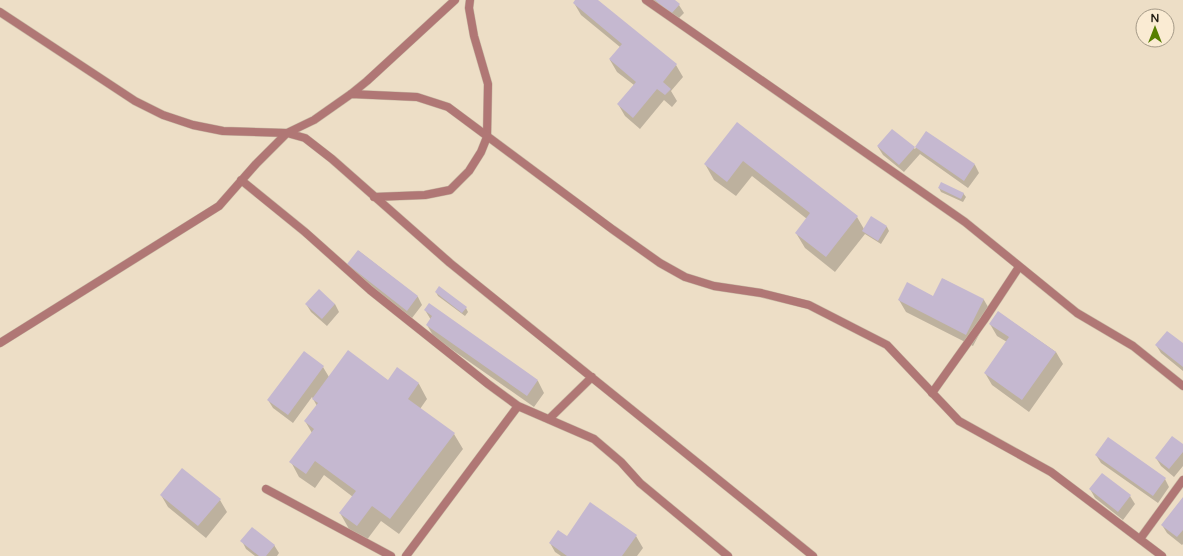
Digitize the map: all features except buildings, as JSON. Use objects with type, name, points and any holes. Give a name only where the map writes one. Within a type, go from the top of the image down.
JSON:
[{"type":"street","points":[[0,343],[219,206],[241,180],[287,133],[314,120],[352,94],[455,0]]},
{"type":"street","points":[[374,197],[425,196],[450,190],[469,171],[481,152],[487,137],[488,84],[474,36],[469,8],[470,0]]},
{"type":"street","points":[[646,0],[964,222],[1077,314],[1133,346],[1183,386]]},
{"type":"street","points":[[0,12],[135,101],[163,115],[193,125],[223,131],[287,133],[305,138],[332,159],[450,262],[813,556]]},
{"type":"street","points":[[352,94],[417,97],[448,107],[612,229],[660,263],[685,277],[714,286],[761,293],[809,305],[887,345],[959,421],[1051,472],[1162,556]]},
{"type":"street","points":[[241,180],[305,232],[370,290],[488,384],[518,406],[594,439],[621,462],[640,483],[728,556]]},
{"type":"street","points":[[932,394],[1019,267]]},
{"type":"street","points":[[549,419],[592,377]]},
{"type":"street","points":[[406,556],[518,406]]},
{"type":"street","points":[[1140,539],[1183,480]]},
{"type":"street","points":[[266,489],[391,556]]}]
